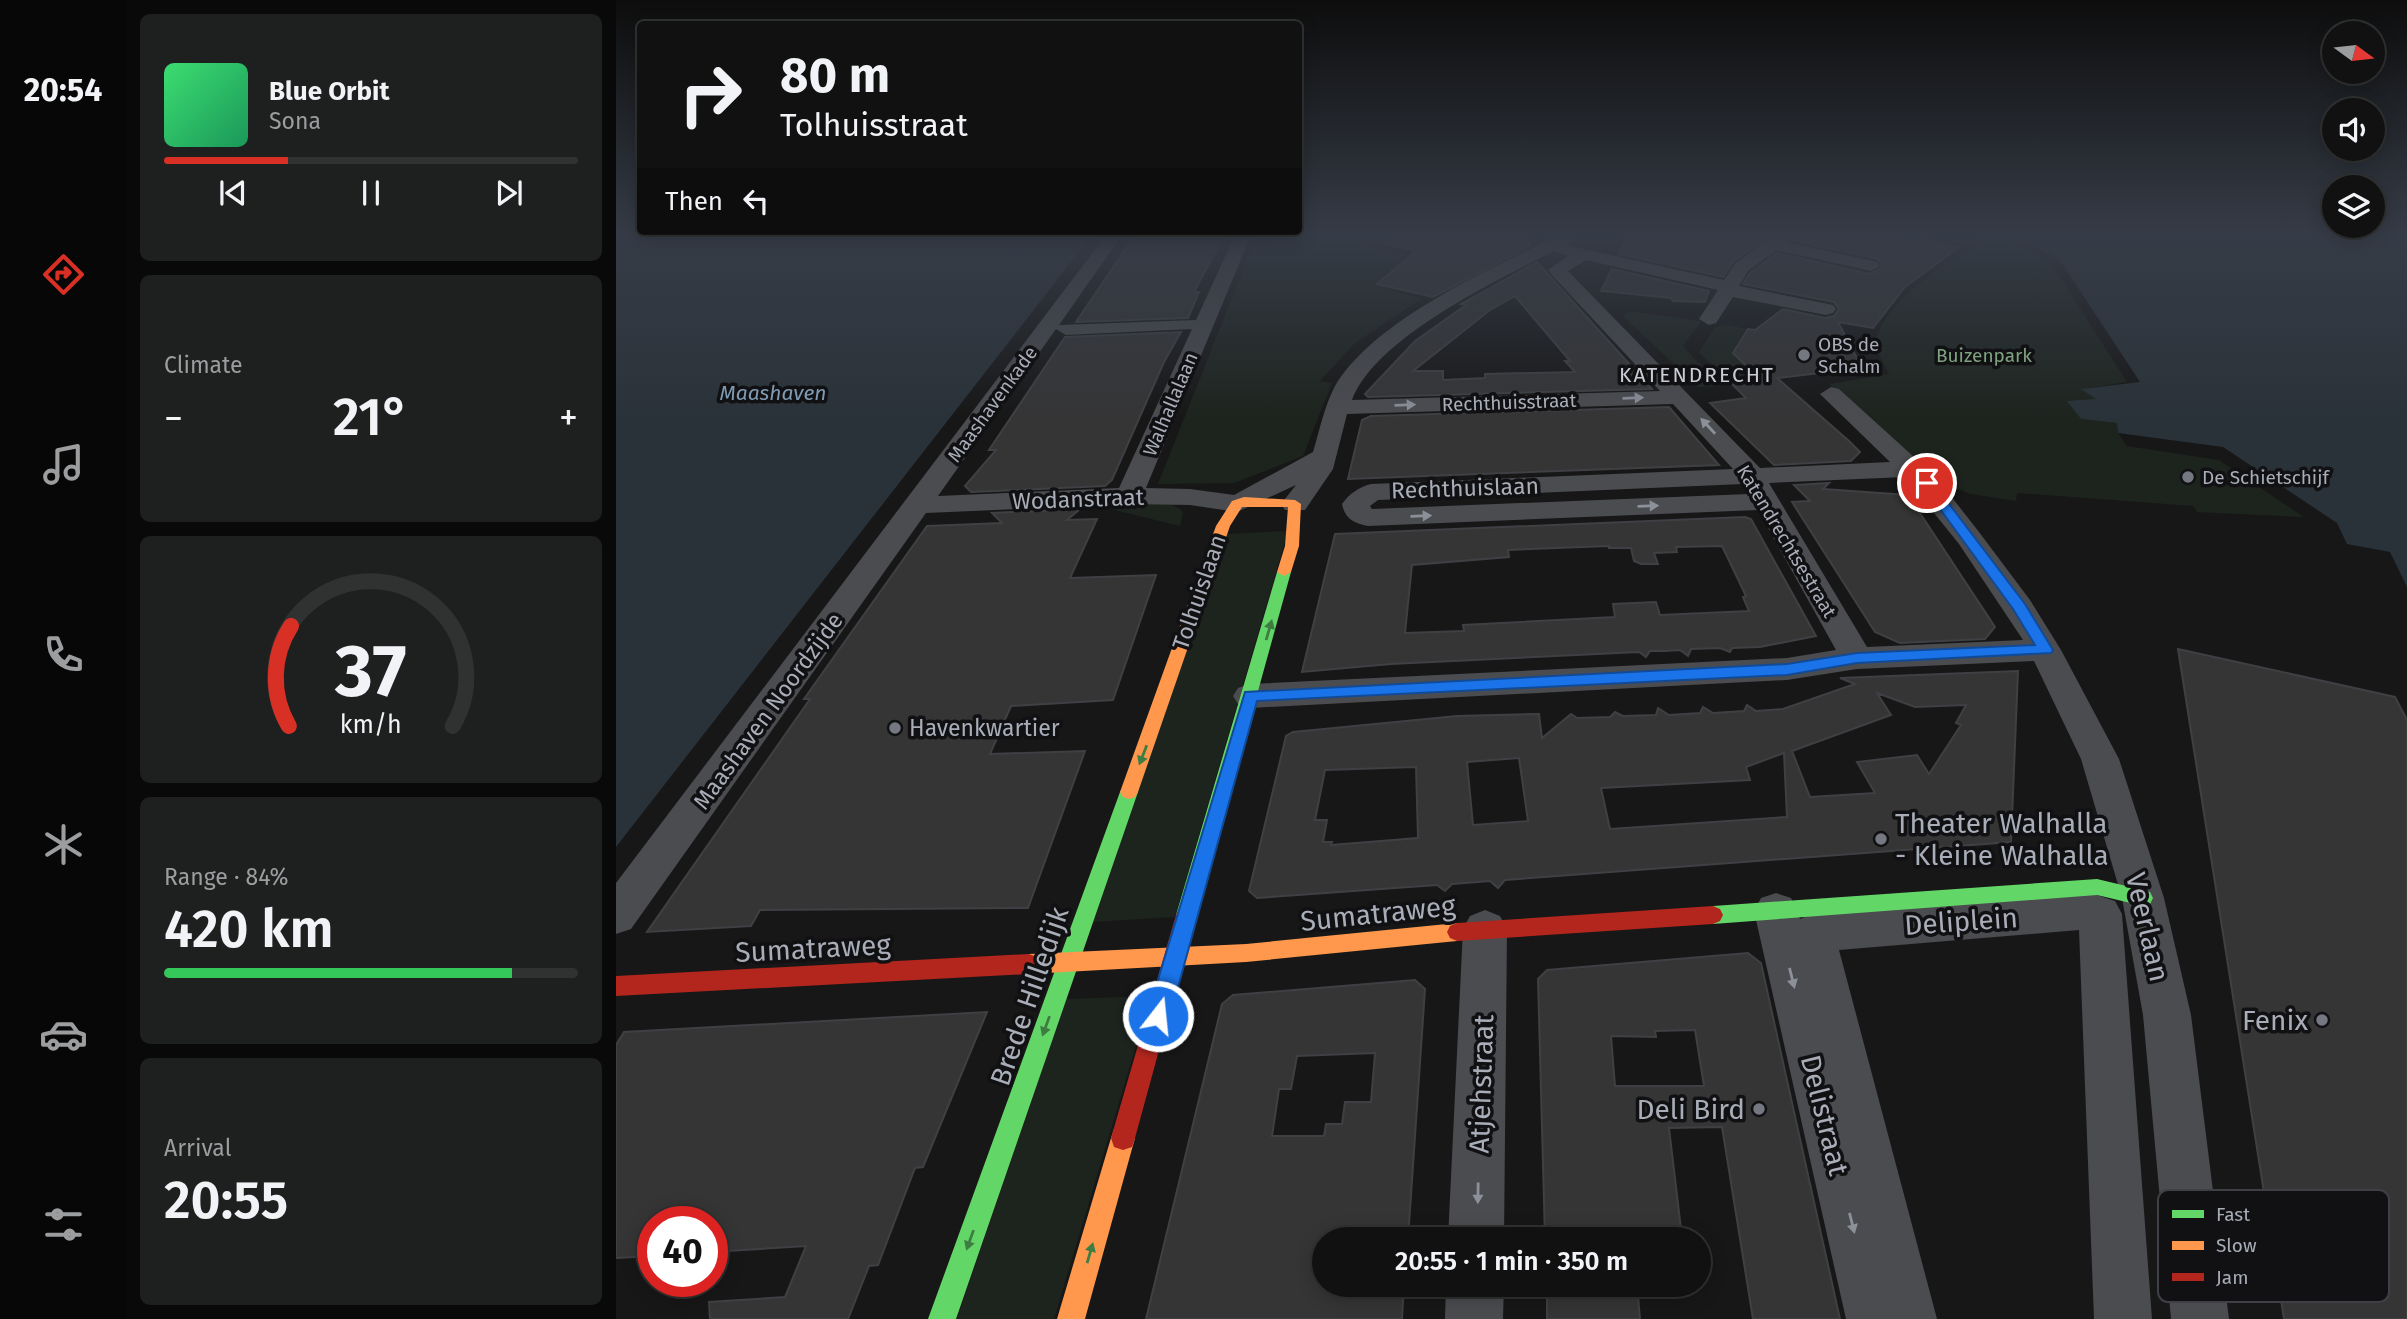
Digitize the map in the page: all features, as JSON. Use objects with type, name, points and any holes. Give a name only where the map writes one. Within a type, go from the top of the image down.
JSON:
[{"type":"street","name":"Maashavenkade","points":[[919,505],[1070,297]]},
{"type":"street","name":"Walhallalaan","points":[[1129,496],[1216,297]]},
{"type":"street","points":[[1071,1319],[1293,545],[1295,504],[1320,471],[1337,407],[1355,374],[1383,346],[1459,297]]},
{"type":"street","name":"Katendrechtsestraat","points":[[1583,297],[1748,468],[1758,490],[1857,658]]},
{"type":"street","points":[[1712,297],[1763,312]]},
{"type":"street","points":[[1721,300],[1723,297]]},
{"type":"street","points":[[1721,300],[1826,309]]},
{"type":"street","points":[[1066,329],[1189,324]]},
{"type":"street","name":"Veerlaan","points":[[1830,394],[1927,483],[1969,538],[2019,607],[2045,650],[2104,767],[2143,898],[2167,1015],[2186,1190]]},
{"type":"street","name":"Rechthuisstraat","points":[[1337,407],[1681,397]]},
{"type":"street","points":[[1240,503],[1290,478],[1324,454]]},
{"type":"street","name":"Rechthuislaan","points":[[1758,490],[1371,492],[1360,498],[1356,509],[1368,518],[1758,490],[1912,469]]},
{"type":"street","name":"Wodanstraat","points":[[919,505],[1129,496],[1190,497],[1240,503]]},
{"type":"street","points":[[1240,503],[1295,504]]},
{"type":"street","name":"Tolhuislaan","points":[[1164,691],[1223,526],[1240,503]]},
{"type":"street","name":"Maashaven Noordzijde","points":[[616,916],[919,505]]},
{"type":"street","points":[[1251,696],[1787,669],[1857,658],[2045,650]]},
{"type":"street","name":"Brede Hilledijk","points":[[942,1319],[1164,691]]},
{"type":"street","name":"Sumatraweg","points":[[616,986],[1246,953],[1485,929],[2097,887],[2143,898]]},
{"type":"street","name":"Delistraat","points":[[1776,911],[1875,1319]]},
{"type":"street","name":"Deliplein","points":[[1909,1319],[1813,933],[2091,911],[2100,914],[2123,1319]]},
{"type":"street","name":"Atjehstraat","points":[[1476,1227],[1485,929]]},
{"type":"street","points":[[1474,1319],[1475,1297]]},
{"type":"green space","points":[[1233,297],[1422,298],[1354,344],[1320,381],[1332,383],[1303,456],[1234,483],[1158,484]]},
{"type":"green space","name":"Buizenpark","points":[[1906,297],[2072,297],[2127,382],[2082,389],[2097,399],[2078,414],[2081,419],[2117,423],[2118,433],[2127,446],[2219,460],[2304,517],[2197,512],[2193,506],[2017,493],[2016,501],[1970,494],[1936,479],[1829,384],[1889,374],[1876,344],[1879,330]]},
{"type":"green space","points":[[1630,311],[1701,321],[1683,346],[1720,386],[1698,387],[1624,317],[1623,315]]},
{"type":"green space","points":[[1726,325],[1748,329],[1741,341],[1748,367],[1760,380],[1728,382],[1699,352],[1715,327]]},
{"type":"green space","points":[[1118,503],[1170,504],[1183,512],[1180,526],[1114,510]]},
{"type":"green space","points":[[1288,531],[1175,917],[1092,922],[1226,534]]},
{"type":"green space","points":[[1151,996],[1054,1319],[957,1319],[1065,999]]},
{"type":"water","name":"Maashaven","points":[[616,297],[1044,297],[616,847]]},
{"type":"water","points":[[2084,297],[2407,297],[2407,587],[2390,552],[2347,544],[2337,523],[2223,447],[2118,433],[2117,423],[2081,419],[2067,401],[2096,399],[2081,389],[2140,382]]},
{"type":"building","points":[[1093,297],[1197,297],[1188,318],[1076,322]]},
{"type":"building","points":[[1474,297],[1514,297],[1490,310],[1413,371],[1443,371],[1443,380],[1485,378],[1485,374],[1575,372],[1565,361],[1570,361],[1515,297],[1568,297],[1652,389],[1368,397],[1365,394],[1415,341],[1466,305],[1461,304]]},
{"type":"building","points":[[1657,297],[1707,297],[1705,302],[1673,301],[1671,298]]},
{"type":"building","points":[[1806,297],[1898,297],[1873,328],[1838,322],[1862,368],[1777,378],[1860,452],[1851,461],[1774,465],[1710,403],[1746,398],[1729,381],[1759,378],[1733,353],[1748,329],[1755,330],[1783,309],[1825,318],[1834,316],[1839,309],[1834,302]]},
{"type":"building","points":[[1181,332],[1164,362],[1112,480],[1105,486],[971,492],[965,486],[996,450],[989,450],[1065,337]]},
{"type":"building","points":[[1669,407],[1719,465],[1348,479],[1362,420],[1371,416]]},
{"type":"building","points":[[1829,483],[1823,489],[1908,495],[1995,627],[1985,639],[1900,643],[1875,632],[1792,502],[1810,501],[1794,485]]},
{"type":"building","name":"Havenkwartier","points":[[1080,509],[1067,520],[1097,519],[1070,578],[1156,575],[1113,700],[1011,706],[990,754],[1085,751],[1028,908],[760,910],[751,926],[647,932],[810,699],[804,699],[927,526],[1002,523],[992,513]]},
{"type":"building","points":[[1745,517],[1751,519],[1816,636],[1760,647],[1732,648],[1730,652],[1720,648],[1691,649],[1688,656],[1680,650],[1650,651],[1646,657],[1639,652],[1391,664],[1302,672],[1335,534]],"holes":[[[1722,546],[1746,596],[1743,597],[1749,611],[1660,615],[1656,602],[1613,604],[1615,617],[1463,625],[1464,631],[1405,633],[1412,565],[1509,557],[1508,550],[1631,548],[1634,561],[1641,564],[1658,564],[1654,553],[1677,552],[1676,547]]]},
{"type":"building","name":"Fenix","points":[[2178,649],[2395,697],[2407,720],[2407,1319],[2284,1319],[2281,1302],[2389,1302],[2389,1190],[2264,1190]]},
{"type":"building","points":[[2018,671],[2011,842],[1505,880],[1498,888],[1490,881],[1452,884],[1445,891],[1437,885],[1257,898],[1249,891],[1286,736],[1293,732],[1457,716],[1539,714],[1542,738],[1571,714],[1577,718],[1610,717],[1615,712],[1623,716],[1656,715],[1658,708],[1669,715],[1700,713],[1703,707],[1713,713],[1744,711],[1747,705],[1756,711],[1783,709],[1855,684],[1840,678]],"holes":[[[1877,693],[1915,707],[1966,705],[1956,723],[1961,725],[1929,774],[1917,755],[1857,762],[1875,793],[1810,797],[1792,751],[1891,715]],[[1784,753],[1787,817],[1610,829],[1601,788],[1750,780],[1746,767]],[[1519,758],[1528,821],[1473,825],[1467,762]],[[1416,767],[1418,838],[1331,845],[1332,842],[1323,842],[1327,820],[1315,820],[1325,770]]]},
{"type":"building","points":[[1748,953],[1761,963],[1840,1319],[1753,1319],[1722,1127],[1669,1128],[1681,1227],[1545,1227],[1538,979],[1547,970]],"holes":[[[1695,1030],[1704,1086],[1615,1086],[1611,1036],[1656,1037],[1655,1031]]]},
{"type":"building","points":[[1415,980],[1425,989],[1409,1227],[1312,1227],[1312,1297],[1403,1297],[1402,1319],[1146,1319],[1222,1004],[1233,995]],"holes":[[[1375,1053],[1371,1102],[1345,1102],[1342,1124],[1326,1124],[1324,1136],[1272,1136],[1279,1089],[1291,1089],[1297,1056]]]},
{"type":"building","points":[[987,1012],[923,1167],[915,1168],[878,1265],[869,1266],[848,1319],[710,1319],[709,1302],[785,1297],[806,1246],[728,1251],[728,1206],[637,1206],[637,1257],[616,1258],[616,1045],[624,1032]]},
{"type":"building","points":[[1547,1297],[1638,1297],[1640,1319],[1547,1319]]},
{"type":"traffic: fast","points":[[1186,915],[1284,572]]},
{"type":"traffic: fast","points":[[942,1319],[1129,792]]},
{"type":"traffic: fast","points":[[1713,915],[2097,887],[2143,898]]},
{"type":"traffic: slow","points":[[1129,792],[1223,526],[1237,504],[1244,501],[1295,504],[1292,546],[1284,572]]},
{"type":"traffic: slow","points":[[1029,964],[1246,953],[1457,932]]},
{"type":"traffic: slow","points":[[1071,1319],[1123,1138]]},
{"type":"traffic: jam","points":[[1123,1138],[1186,915]]},
{"type":"traffic: jam","points":[[1457,932],[1713,915]]},
{"type":"traffic: jam","points":[[616,986],[1029,964]]},
{"type":"place","name":"OBS de Schalm","points":[[1804,355]]},
{"type":"place","name":"De Schietschijf","points":[[2188,477]]},
{"type":"place","name":"Havenkwartier","points":[[895,728]]},
{"type":"place","name":"Theater Walhalla - Kleine Walhalla","points":[[1881,839]]},
{"type":"place","name":"Fenix","points":[[2322,1020]]},
{"type":"place","name":"Deli Bird","points":[[1759,1109]]},
{"type":"district","name":"KATENDRECHT","points":[[1697,375]]},
{"type":"route","points":[[1158,1016],[1251,696],[1787,669],[1857,658],[2045,650],[2019,607],[1927,483]]}]
